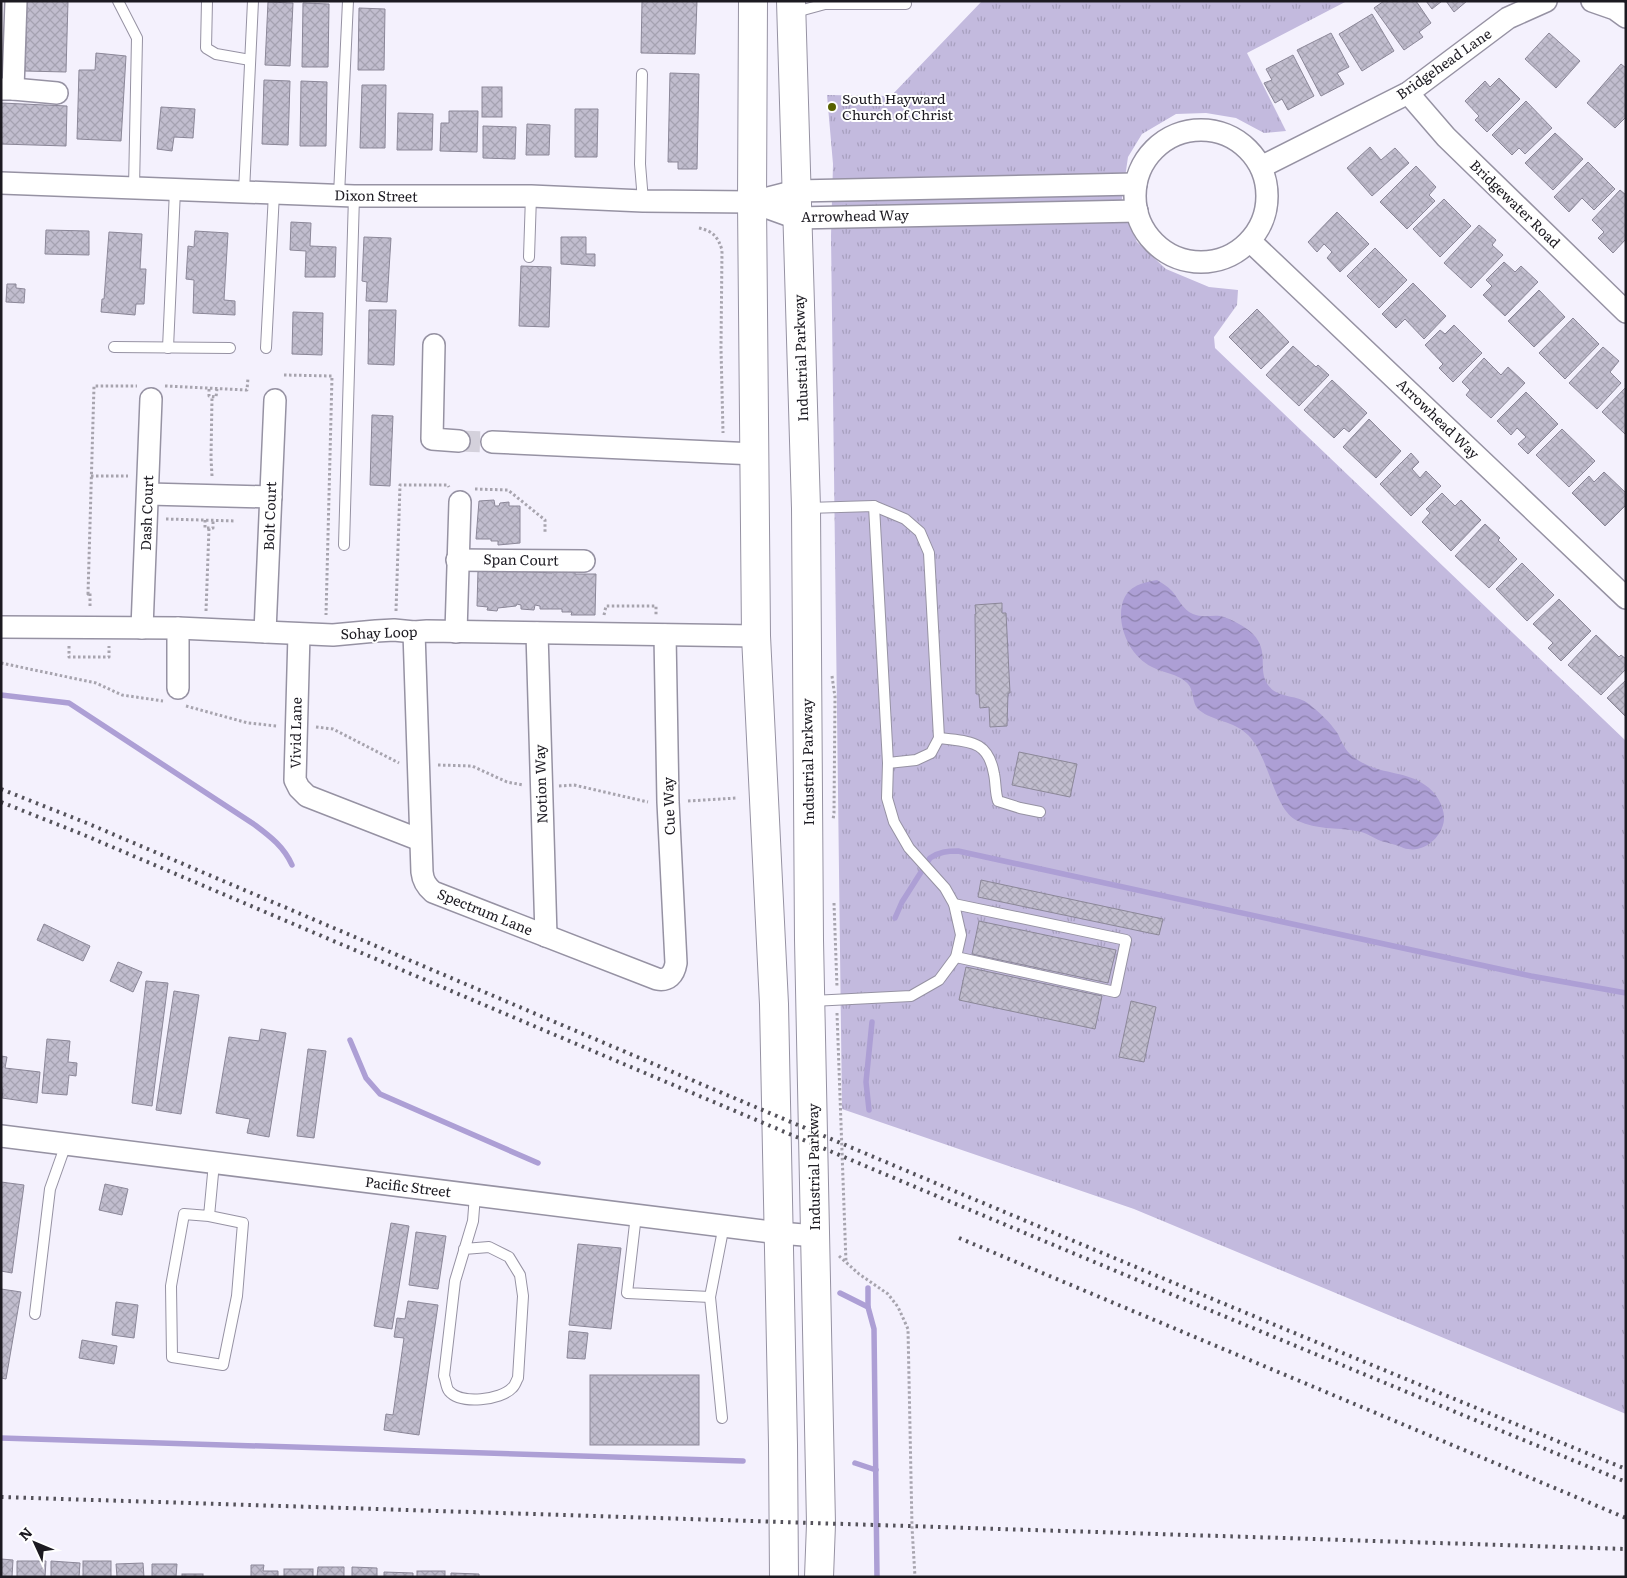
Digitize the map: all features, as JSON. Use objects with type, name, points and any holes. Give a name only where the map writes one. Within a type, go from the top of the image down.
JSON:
[{"type":"main road","points":[[753,1],[752,202],[756,636],[774,1004],[784,1577]]},
{"type":"main road","name":"Industrial Parkway","points":[[791,7],[806,508],[810,1002],[816,1236],[819,1577]]},
{"type":"street","points":[[16,1],[7,89],[57,93]]},
{"type":"street","name":"Bridgehead Lane","points":[[1261,167],[1408,93],[1508,18],[1546,1]]},
{"type":"street","points":[[1592,1],[1615,9],[1626,17]]},
{"type":"street","name":"Bridgewater Road","points":[[1408,93],[1446,137],[1626,312]]},
{"type":"street","points":[[1208,131],[1225,134],[1233,138],[1252,154],[1261,167],[1267,185],[1267,207],[1262,222],[1250,241],[1243,248],[1226,258],[1206,262],[1186,261],[1167,253],[1152,241],[1142,225],[1135,202],[1136,184],[1143,166],[1154,150],[1170,138],[1189,132],[1208,131]]},
{"type":"street","name":"Dixon Street","points":[[1,183],[346,196],[531,196],[643,201],[752,202]]},
{"type":"street","name":"Arrowhead Way","points":[[796,205],[1136,184]]},
{"type":"street","name":"Arrowhead Way","points":[[752,202],[796,205],[1137,211]]},
{"type":"street","name":"Arrowhead Way","points":[[1250,241],[1626,598]]},
{"type":"street","points":[[434,344],[432,439],[459,441]]},
{"type":"street","name":"Dash Court","points":[[142,628],[142,485],[150,390]]},
{"type":"street","name":"Bolt Court","points":[[265,632],[274,400]]},
{"type":"street","points":[[492,442],[755,454]]},
{"type":"street","points":[[142,485],[271,497]]},
{"type":"street","points":[[456,632],[460,502]]},
{"type":"street","name":"Span Court","points":[[457,560],[584,561]]},
{"type":"street","name":"Sohay Loop","points":[[1,627],[178,628],[299,634],[349,634],[394,630],[414,632],[756,636]]},
{"type":"street","points":[[174,698],[178,628]]},
{"type":"street","name":"Spectrum Lane","points":[[414,632],[420,840],[423,880],[433,892],[657,979],[664,980],[671,976]]},
{"type":"street","name":"Notion Way","points":[[537,633],[546,936]]},
{"type":"street","name":"Vivid Lane","points":[[299,634],[295,780],[299,788],[306,796],[420,840]]},
{"type":"street","name":"Cue Way","points":[[665,635],[668,802],[676,963],[675,970],[671,976]]},
{"type":"street","name":"Pacific Street","points":[[1,1136],[779,1233],[816,1236]]},
{"type":"lane","points":[[118,1],[137,38],[134,188]]},
{"type":"lane","points":[[207,1],[206,48],[216,54],[250,60]]},
{"type":"lane","points":[[244,192],[253,1]]},
{"type":"lane","points":[[344,545],[348,1]]},
{"type":"lane","points":[[791,7],[826,4],[906,4]]},
{"type":"lane","points":[[642,74],[640,164],[643,201]]},
{"type":"lane","points":[[168,348],[175,190]]},
{"type":"lane","points":[[266,348],[274,193]]},
{"type":"lane","points":[[529,257],[531,196]]},
{"type":"lane","points":[[114,347],[230,348]]},
{"type":"lane","points":[[806,508],[874,506],[905,519],[920,532],[929,553],[939,738],[930,752],[916,760],[888,763]]},
{"type":"lane","points":[[810,1002],[911,996],[939,980],[956,957],[961,935],[954,904],[945,888],[910,848],[894,822],[887,798],[888,763],[874,506]]},
{"type":"lane","points":[[939,738],[972,743],[980,747],[986,752],[992,762],[998,801],[1040,812]]},
{"type":"lane","points":[[954,904],[1126,940],[1115,992],[956,957]]},
{"type":"lane","points":[[35,1314],[50,1189],[66,1144]]},
{"type":"lane","points":[[209,1216],[214,1162]]},
{"type":"lane","points":[[464,1249],[489,1247],[509,1257],[520,1275],[523,1296],[518,1378],[512,1389],[496,1396],[476,1400],[459,1398],[448,1390],[444,1376],[455,1281],[464,1249],[473,1221],[475,1195]]},
{"type":"lane","points":[[184,1214],[209,1216],[243,1223],[238,1296],[223,1365],[172,1356],[171,1286],[184,1214]]},
{"type":"lane","points":[[636,1214],[627,1293],[710,1297]]},
{"type":"lane","points":[[722,1418],[710,1297],[724,1225]]},
{"type":"path","points":[[699,228],[708,230],[715,235],[719,240],[722,250],[721,348],[723,438]]},
{"type":"path","points":[[284,375],[332,376],[326,621]]},
{"type":"path","points":[[90,606],[90,593],[88,594],[94,386],[150,390],[247,390],[248,378]]},
{"type":"path","points":[[209,389],[209,396],[212,397],[212,481]]},
{"type":"path","points":[[212,397],[216,397],[217,389]]},
{"type":"path","points":[[91,476],[142,485]]},
{"type":"path","points":[[166,519],[236,521]]},
{"type":"path","points":[[205,520],[205,528],[209,528]]},
{"type":"path","points":[[209,528],[213,528],[213,520]]},
{"type":"path","points":[[205,617],[209,528]]},
{"type":"path","points":[[1,663],[96,683],[122,695],[174,698],[258,725],[284,726]]},
{"type":"path","points":[[315,727],[333,730],[408,767]]},
{"type":"path","points":[[435,766],[472,766],[508,782],[525,786]]},
{"type":"path","points":[[559,786],[574,785],[649,802]]},
{"type":"path","points":[[685,802],[737,798]]},
{"type":"path","points":[[816,1236],[859,1274],[888,1294],[898,1307],[908,1329],[912,1527],[915,1577]]},
{"type":"green space","points":[[982,1],[1347,1],[1247,53],[1286,131],[1264,133],[1236,118],[1206,113],[1176,114],[1142,134],[1128,157],[1121,205],[1137,242],[1166,269],[1209,287],[1238,290],[1237,305],[1214,337],[1215,348],[1626,741],[1626,1414],[1134,1209],[842,1109],[831,236],[833,164],[827,95],[891,96]]},
{"type":"water","points":[[1157,580],[1172,591],[1189,612],[1200,616],[1224,617],[1238,623],[1253,634],[1261,647],[1263,673],[1268,685],[1282,695],[1299,699],[1313,707],[1332,726],[1346,749],[1353,756],[1372,767],[1411,778],[1429,788],[1439,800],[1444,815],[1443,826],[1432,842],[1421,848],[1407,849],[1360,832],[1305,824],[1290,815],[1277,795],[1262,756],[1248,735],[1236,726],[1211,717],[1199,710],[1195,704],[1191,688],[1186,682],[1179,677],[1156,669],[1144,662],[1127,641],[1121,614],[1124,599],[1130,590],[1135,587]]},
{"type":"building","points":[[27,1],[68,1],[66,72],[25,71]]},
{"type":"building","points":[[642,1],[697,1],[695,54],[641,53]]},
{"type":"building","points":[[1384,1],[1416,1],[1431,23],[1419,32],[1423,37],[1404,50],[1374,8]]},
{"type":"building","points":[[1426,1],[1442,1],[1432,9]]},
{"type":"building","points":[[1446,1],[1467,1],[1454,12]]},
{"type":"building","points":[[268,2],[293,3],[290,66],[265,65]]},
{"type":"building","points":[[303,3],[329,4],[328,67],[302,67]]},
{"type":"building","points":[[359,8],[385,9],[384,70],[358,70]]},
{"type":"building","points":[[1372,14],[1394,51],[1362,71],[1339,34]]},
{"type":"building","points":[[1331,33],[1349,67],[1337,73],[1344,84],[1321,96],[1297,50]]},
{"type":"building","points":[[1549,33],[1580,61],[1556,88],[1525,59]]},
{"type":"building","points":[[96,53],[126,56],[121,141],[77,139],[79,70],[95,70]]},
{"type":"building","points":[[1293,55],[1314,96],[1288,110],[1282,99],[1275,103],[1264,83],[1272,80],[1266,69]]},
{"type":"building","points":[[1621,64],[1626,68],[1626,117],[1615,128],[1587,103]]},
{"type":"building","points":[[670,73],[699,74],[697,169],[678,169],[678,162],[668,162]]},
{"type":"building","points":[[1499,78],[1520,99],[1487,132],[1475,120],[1479,116],[1465,101],[1485,81],[1490,87]]},
{"type":"building","points":[[264,80],[290,81],[288,145],[262,144]]},
{"type":"building","points":[[301,81],[327,82],[326,146],[300,146]]},
{"type":"building","points":[[362,85],[386,85],[385,148],[360,148]]},
{"type":"building","points":[[482,87],[502,87],[502,117],[482,117]]},
{"type":"building","points":[[1526,101],[1552,128],[1525,154],[1519,148],[1512,155],[1492,135]]},
{"type":"building","points":[[1,103],[67,106],[66,146],[1,144]]},
{"type":"building","points":[[161,107],[195,109],[193,138],[174,137],[172,151],[157,149]]},
{"type":"building","points":[[575,109],[598,109],[597,157],[575,157]]},
{"type":"building","points":[[449,111],[478,111],[477,152],[440,151],[441,123],[449,123]]},
{"type":"building","points":[[398,113],[433,114],[432,150],[397,150]]},
{"type":"building","points":[[527,124],[550,125],[549,155],[526,155]]},
{"type":"building","points":[[483,126],[516,127],[515,159],[483,158]]},
{"type":"building","points":[[1555,133],[1583,159],[1553,190],[1525,163]]},
{"type":"building","points":[[1370,147],[1381,160],[1395,148],[1409,163],[1372,196],[1347,168]]},
{"type":"building","points":[[1588,162],[1615,189],[1594,210],[1582,198],[1569,212],[1554,197]]},
{"type":"building","points":[[1416,166],[1436,187],[1429,195],[1435,201],[1407,229],[1380,202]]},
{"type":"building","points":[[1620,190],[1626,195],[1626,239],[1613,253],[1598,238],[1604,232],[1592,220]]},
{"type":"building","points":[[1444,199],[1471,226],[1440,257],[1413,229]]},
{"type":"building","points":[[1337,212],[1369,244],[1340,272],[1327,258],[1332,252],[1324,244],[1317,252],[1308,242]]},
{"type":"building","points":[[291,222],[311,223],[310,246],[336,247],[335,277],[305,277],[306,251],[290,250]]},
{"type":"building","points":[[1479,225],[1496,240],[1492,245],[1503,255],[1471,288],[1444,263]]},
{"type":"building","points":[[46,230],[89,231],[89,255],[45,254]]},
{"type":"building","points":[[195,231],[228,233],[224,300],[235,301],[235,315],[193,313],[194,280],[186,279],[188,246],[194,247]]},
{"type":"building","points":[[109,232],[142,234],[140,269],[146,269],[144,304],[136,304],[135,315],[101,312],[102,299],[104,299]]},
{"type":"building","points":[[364,237],[391,238],[387,302],[366,301],[367,282],[362,281]]},
{"type":"building","points":[[561,237],[586,237],[586,254],[595,254],[595,266],[561,264]]},
{"type":"building","points":[[1375,248],[1407,280],[1379,308],[1347,276]]},
{"type":"building","points":[[1504,262],[1515,272],[1521,266],[1538,282],[1505,316],[1483,295],[1492,286],[1486,280]]},
{"type":"building","points":[[521,266],[551,267],[549,327],[519,326]]},
{"type":"building","points":[[1413,283],[1446,316],[1424,339],[1405,319],[1396,328],[1382,314]]},
{"type":"building","points":[[7,284],[16,284],[16,288],[25,289],[24,303],[6,302]]},
{"type":"building","points":[[1539,290],[1565,317],[1534,347],[1508,321]]},
{"type":"building","points":[[1257,309],[1289,342],[1261,369],[1229,337]]},
{"type":"building","points":[[369,310],[396,310],[394,365],[368,364]]},
{"type":"building","points":[[293,312],[323,313],[322,355],[292,354]]},
{"type":"building","points":[[1573,318],[1599,344],[1565,379],[1539,353]]},
{"type":"building","points":[[1454,325],[1482,353],[1453,382],[1439,368],[1443,364],[1425,345],[1440,330],[1445,334]]},
{"type":"building","points":[[1293,346],[1316,367],[1318,365],[1329,375],[1299,406],[1266,375]]},
{"type":"building","points":[[1603,347],[1619,361],[1610,372],[1621,383],[1597,409],[1569,383]]},
{"type":"building","points":[[1484,358],[1501,375],[1508,367],[1525,383],[1491,418],[1466,395],[1470,390],[1462,382]]},
{"type":"building","points":[[1332,380],[1367,413],[1349,432],[1344,428],[1334,438],[1304,410]]},
{"type":"building","points":[[1626,387],[1626,435],[1602,412]]},
{"type":"building","points":[[1526,392],[1558,424],[1528,454],[1518,444],[1526,437],[1517,428],[1511,435],[1497,421]]},
{"type":"building","points":[[372,415],[393,416],[390,486],[370,485]]},
{"type":"building","points":[[1369,419],[1401,451],[1376,478],[1343,447]]},
{"type":"building","points":[[1562,429],[1595,461],[1569,487],[1536,455]]},
{"type":"building","points":[[1411,453],[1419,462],[1412,469],[1420,478],[1426,471],[1441,486],[1411,516],[1380,484]]},
{"type":"building","points":[[1604,472],[1626,493],[1626,505],[1605,526],[1572,493],[1589,476],[1594,482]]},
{"type":"building","points":[[1442,493],[1455,506],[1461,500],[1481,520],[1451,551],[1422,522],[1430,513],[1426,509]]},
{"type":"building","points":[[494,500],[495,506],[499,506],[500,503],[509,502],[509,506],[520,506],[520,543],[498,545],[498,541],[491,541],[491,539],[476,539],[479,501]]},
{"type":"building","points":[[1485,524],[1500,538],[1498,540],[1517,559],[1489,588],[1455,556]]},
{"type":"building","points":[[1522,563],[1554,595],[1527,621],[1496,589]]},
{"type":"building","points":[[519,569],[519,571],[552,573],[553,570],[575,572],[575,574],[596,574],[595,615],[571,615],[572,612],[562,612],[562,609],[540,609],[540,606],[535,605],[534,610],[521,609],[521,605],[517,604],[516,606],[498,608],[497,611],[487,610],[488,607],[477,606],[478,570]]},
{"type":"building","points":[[1559,599],[1591,631],[1561,661],[1548,648],[1553,643],[1533,624]]},
{"type":"building","points":[[1002,603],[1002,613],[1006,613],[1010,693],[1008,693],[1007,726],[990,727],[989,707],[980,708],[979,694],[976,694],[975,605]]},
{"type":"building","points":[[1596,635],[1619,657],[1621,655],[1626,659],[1626,669],[1601,695],[1568,665]]},
{"type":"building","points":[[1626,680],[1626,717],[1607,698]]},
{"type":"building","points":[[1019,752],[1077,764],[1070,797],[1012,785]]},
{"type":"building","points":[[981,880],[1163,919],[1159,935],[978,897]]},
{"type":"building","points":[[979,921],[1116,950],[1108,983],[972,954]]},
{"type":"building","points":[[44,924],[90,946],[83,961],[37,940]]},
{"type":"building","points":[[118,962],[142,972],[133,992],[110,981]]},
{"type":"building","points":[[966,967],[1102,996],[1095,1029],[959,1000]]},
{"type":"building","points":[[146,981],[168,983],[152,1106],[132,1103]]},
{"type":"building","points":[[174,991],[199,995],[181,1114],[156,1110]]},
{"type":"building","points":[[1131,1001],[1156,1007],[1144,1062],[1119,1057]]},
{"type":"building","points":[[261,1029],[286,1033],[269,1137],[247,1133],[250,1119],[216,1113],[229,1037],[259,1041]]},
{"type":"building","points":[[47,1039],[70,1041],[68,1062],[77,1063],[76,1076],[69,1075],[67,1095],[42,1093]]},
{"type":"building","points":[[308,1049],[326,1051],[314,1138],[297,1136]]},
{"type":"building","points":[[1,1056],[7,1057],[5,1068],[40,1072],[37,1103],[2,1098]]},
{"type":"building","points":[[1,1182],[24,1185],[12,1273],[1,1271]]},
{"type":"building","points":[[105,1184],[128,1189],[122,1215],[99,1210]]},
{"type":"building","points":[[391,1223],[409,1226],[392,1329],[374,1326]]},
{"type":"building","points":[[416,1232],[446,1236],[438,1289],[409,1285]]},
{"type":"building","points":[[578,1244],[621,1248],[611,1329],[569,1325]]},
{"type":"building","points":[[1,1289],[21,1292],[6,1379],[1,1378]]},
{"type":"building","points":[[408,1301],[438,1305],[419,1435],[384,1430],[386,1414],[393,1415],[404,1338],[394,1337],[397,1318],[405,1319]]},
{"type":"building","points":[[116,1302],[138,1305],[134,1338],[112,1335]]},
{"type":"building","points":[[569,1331],[588,1333],[585,1359],[567,1358]]},
{"type":"building","points":[[82,1340],[117,1346],[114,1364],[79,1358]]},
{"type":"building","points":[[590,1375],[699,1375],[699,1445],[590,1445]]},
{"type":"building","points":[[1,1559],[13,1560],[12,1577],[1,1577]]},
{"type":"building","points":[[17,1561],[46,1561],[45,1577],[17,1577]]},
{"type":"building","points":[[51,1561],[80,1563],[79,1577],[51,1577]]},
{"type":"building","points":[[83,1561],[111,1561],[111,1577],[83,1577]]},
{"type":"building","points":[[143,1563],[144,1577],[117,1577],[116,1564]]},
{"type":"building","points":[[152,1564],[177,1564],[176,1577],[152,1577]]},
{"type":"building","points":[[251,1565],[264,1565],[263,1571],[278,1571],[278,1577],[251,1577]]},
{"type":"building","points":[[318,1567],[344,1567],[344,1577],[317,1577]]},
{"type":"building","points":[[352,1567],[377,1568],[377,1577],[352,1577]]},
{"type":"building","points":[[284,1569],[313,1569],[313,1577],[284,1577]]},
{"type":"building","points":[[417,1571],[445,1571],[445,1577],[417,1577]]},
{"type":"building","points":[[384,1572],[413,1573],[413,1577],[384,1577]]},
{"type":"building","points":[[451,1573],[479,1574],[479,1577],[451,1577]]},
{"type":"building","points":[[182,1574],[203,1574],[203,1577],[182,1577]]},
{"type":"waterway","points":[[1,695],[69,703],[255,825],[272,838],[292,865]]},
{"type":"waterway","points":[[895,918],[902,902],[930,858],[943,852],[958,851],[1531,976],[1626,993]]},
{"type":"waterway","points":[[869,1110],[866,1082],[872,1022]]},
{"type":"waterway","points":[[350,1040],[366,1078],[380,1094],[538,1163]]},
{"type":"waterway","points":[[868,1288],[868,1307]]},
{"type":"waterway","points":[[840,1293],[868,1307],[874,1329],[877,1577]]},
{"type":"waterway","points":[[1,1438],[743,1461]]},
{"type":"waterway","points":[[855,1463],[876,1470]]},
{"type":"tunnel","points":[[459,441],[492,442]]},
{"type":"railway","points":[[1,789],[89,824],[1048,1230],[1626,1469]]},
{"type":"railway","points":[[1,802],[84,835],[1047,1242],[1626,1482]]},
{"type":"railway","points":[[959,1238],[1626,1518]]},
{"type":"railway","points":[[1,1497],[1626,1549]]},
{"type":"place","name":"South Hayward Church of Christ","points":[[832,107]]}]
